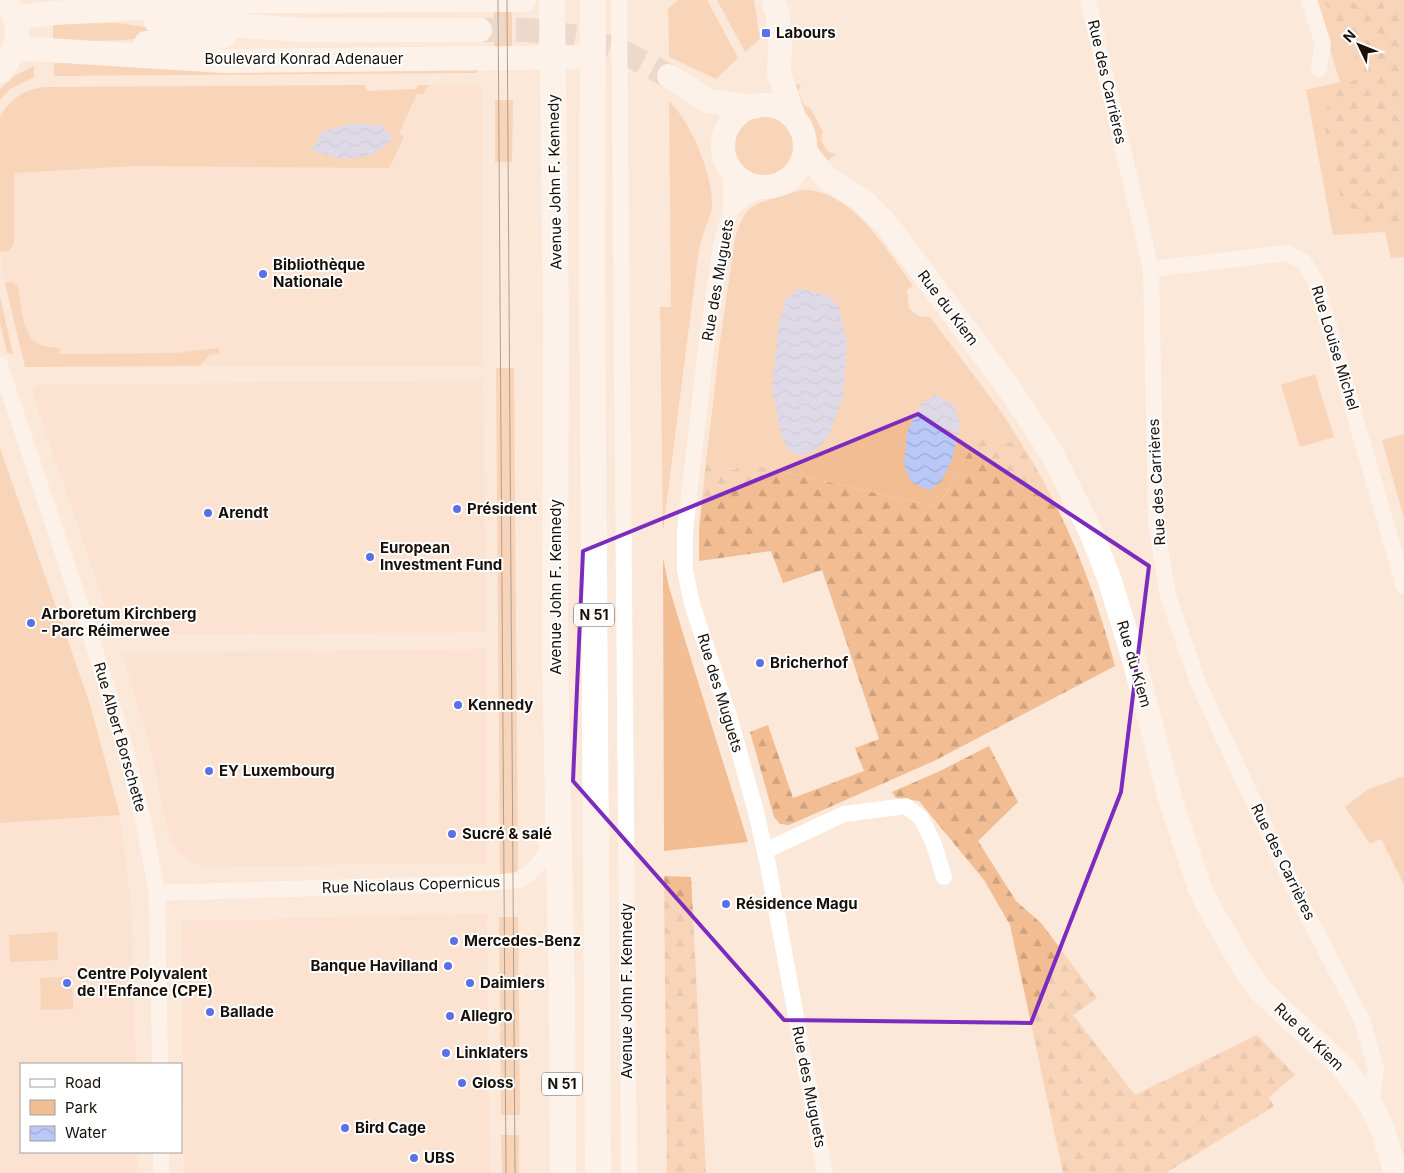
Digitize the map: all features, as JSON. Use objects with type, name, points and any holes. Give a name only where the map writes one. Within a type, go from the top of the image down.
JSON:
[{"type":"main road","points":[[54,13],[261,1],[524,0]]},
{"type":"main road","name":"Avenue John F. Kennedy","points":[[552,0],[556,318],[555,659],[562,995],[563,1173]]},
{"type":"main road","name":"Avenue John F. Kennedy","points":[[593,0],[592,264],[598,1173]]},
{"type":"main road","points":[[773,0],[778,15],[780,43],[779,74],[794,117],[804,133],[805,152],[800,167],[788,179],[766,187],[749,184],[741,180],[730,168],[724,149],[724,139],[731,122],[745,110],[757,106],[779,74]]},
{"type":"main road","points":[[0,71],[8,62],[15,48],[17,33],[10,9],[301,30]]},
{"type":"main road","points":[[55,51],[301,30]]},
{"type":"main road","name":"Boulevard Konrad Adenauer","points":[[301,30],[480,30]]},
{"type":"main road","name":"Boulevard Konrad Adenauer","points":[[15,48],[224,60],[593,57]]},
{"type":"main road","points":[[669,76],[708,101],[779,108],[794,117]]},
{"type":"main road","points":[[708,101],[724,139]]},
{"type":"main road","name":"Rue du Kiem","points":[[805,152],[827,178],[862,200],[888,226],[1008,388],[1050,450],[1091,532],[1109,578],[1171,802],[1199,886],[1209,907],[1244,967],[1262,991],[1343,1068],[1371,1105],[1382,1128],[1396,1173]]},
{"type":"main road","points":[[788,179],[827,178]]},
{"type":"street","name":"Avenue John F. Kennedy","points":[[619,0],[629,1173]]},
{"type":"street","name":"Rue des Carrières","points":[[1088,0],[1151,269],[1156,523],[1168,596],[1198,684],[1301,903],[1362,1020],[1376,1068],[1371,1105]]},
{"type":"street","points":[[1309,0],[1323,44],[1319,68]]},
{"type":"street","name":"Rue des Muguets","points":[[730,168],[731,209],[721,246],[707,340],[685,531],[685,570],[692,604],[730,719],[756,812],[765,851],[825,1173]]},
{"type":"street","name":"Rue des Muguets","points":[[731,209],[747,196],[766,187]]},
{"type":"street","name":"Rue Louise Michel","points":[[1151,269],[1287,253],[1304,262],[1316,282],[1404,586]]},
{"type":"street","name":"Rue Albert Borschette","points":[[0,365],[93,643],[126,751],[144,819],[158,893],[160,1063]]},
{"type":"street","name":"Rue Nicolaus Copernicus","points":[[158,893],[467,884],[503,882],[525,877],[540,862],[547,851],[544,683],[555,659]]},
{"type":"street","points":[[765,851],[844,814],[906,806],[921,818],[933,842],[944,877]]},
{"type":"street","points":[[161,1153],[161,1173]]},
{"type":"highlighted area","points":[[918,414],[1149,566],[1121,792],[1031,1023],[784,1020],[573,781],[583,551]]},
{"type":"shaded area","name":"Bibliothèque Nationale","points":[[428,85],[482,85],[483,366],[200,366],[209,355],[219,353],[219,349],[175,353],[59,354],[60,348],[40,345],[32,340],[26,332],[18,286],[12,282],[5,283],[0,252],[9,251],[14,244],[14,173],[136,166],[399,133],[417,94],[424,94]]},
{"type":"shaded area","points":[[483,381],[486,633],[115,634],[31,389],[41,384]]},
{"type":"shaded area","points":[[487,649],[487,863],[204,867],[182,856],[170,841],[150,746],[122,653]]},
{"type":"shaded area","name":"Centre Polyvalent de l'Enfance (CPE)","points":[[120,815],[131,902],[136,1063],[20,1063],[20,1153],[137,1153],[137,1173],[0,1173],[0,823]]},
{"type":"shaded area","points":[[487,914],[490,1173],[184,1173],[182,921]]},
{"type":"green space","points":[[678,0],[707,0],[738,58],[716,79],[669,57],[668,9]]},
{"type":"green space","points":[[717,0],[754,0],[760,39],[745,52]]},
{"type":"green space","points":[[1315,0],[1404,0],[1404,257],[1391,258],[1385,232],[1333,235],[1306,90],[1340,82]]},
{"type":"green space","points":[[1325,0],[1404,0],[1404,227],[1346,220],[1323,119],[1331,94],[1361,76],[1354,50],[1327,7]]},
{"type":"green space","points":[[494,10],[512,10],[512,49],[494,49]]},
{"type":"green space","points":[[116,23],[154,28],[153,36],[126,40],[53,42],[53,24]]},
{"type":"green space","points":[[175,62],[477,68],[477,73],[54,76],[54,63]]},
{"type":"green space","points":[[34,66],[34,77],[10,89],[0,100],[0,89],[2,87],[16,75]]},
{"type":"green space","points":[[801,84],[798,92],[804,105],[811,109],[823,132],[821,140],[827,151],[836,154],[827,162],[817,146],[812,126],[799,106],[791,86]]},
{"type":"green space","points":[[365,85],[367,91],[416,89],[418,85],[428,85],[424,94],[417,94],[399,133],[404,137],[389,168],[136,166],[14,173],[14,244],[9,251],[0,252],[0,117],[8,105],[23,93],[44,87]]},
{"type":"green space","points":[[495,100],[513,100],[512,162],[495,162]]},
{"type":"green space","points":[[669,101],[685,122],[699,149],[708,178],[712,204],[698,257],[663,531],[660,307],[671,307]]},
{"type":"green space","points":[[763,114],[775,116],[785,123],[792,133],[794,145],[792,157],[785,167],[775,174],[763,176],[751,174],[741,167],[734,157],[732,145],[734,133],[741,123],[751,116]]},
{"type":"green space","points":[[801,190],[819,192],[836,199],[852,210],[866,224],[913,286],[907,290],[909,308],[918,316],[930,317],[1002,413],[1021,443],[976,439],[938,507],[740,462],[736,470],[706,462],[720,342],[738,229],[745,215],[754,206]]},
{"type":"green space","points":[[12,282],[18,286],[23,319],[29,335],[40,345],[60,348],[59,354],[175,353],[219,348],[219,353],[209,355],[200,366],[25,367],[5,283]]},
{"type":"green space","points":[[0,296],[13,354],[7,353],[0,323]]},
{"type":"green space","points":[[496,368],[514,368],[518,872],[510,876],[500,876]]},
{"type":"green space","points":[[1315,374],[1334,437],[1300,447],[1281,385]]},
{"type":"green space","points":[[1404,434],[1404,518],[1382,440]]},
{"type":"green space","points":[[976,439],[1021,443],[1037,469],[1077,551],[1098,607],[1115,666],[934,761],[789,825],[780,824],[774,817],[750,732],[768,725],[793,798],[864,771],[855,748],[879,739],[822,570],[783,583],[771,551],[699,561],[699,529],[706,462],[735,470],[740,462],[938,507]]},
{"type":"green space","name":"Arboretum Kirchberg - Parc Réimerwee","points":[[0,448],[89,701],[120,815],[0,823]]},
{"type":"green space","points":[[663,558],[669,587],[748,842],[664,851]]},
{"type":"green space","points":[[989,746],[1018,802],[978,841],[1016,901],[1042,924],[1097,998],[1073,1015],[1135,1095],[1257,1035],[1295,1075],[1269,1097],[1274,1106],[1166,1173],[1063,1173],[1010,925],[984,880],[919,801],[896,798],[892,792],[940,771]]},
{"type":"green space","points":[[1404,776],[1404,885],[1381,839],[1370,844],[1345,807],[1367,790]]},
{"type":"green space","points":[[664,876],[691,877],[706,1173],[667,1173]]},
{"type":"green space","points":[[499,917],[518,917],[520,1115],[501,1115]]},
{"type":"green space","points":[[57,932],[58,960],[10,962],[9,935]]},
{"type":"green space","points":[[72,976],[73,1009],[41,1010],[40,978]]},
{"type":"green space","points":[[501,1135],[519,1135],[519,1173],[502,1173]]},
{"type":"water","points":[[351,124],[381,125],[393,139],[373,155],[345,159],[311,151],[323,131]]},
{"type":"water","points":[[799,288],[828,296],[839,307],[847,346],[843,397],[827,439],[811,453],[799,455],[788,450],[781,434],[772,388],[779,325],[786,299]]},
{"type":"water","points":[[935,395],[953,404],[960,424],[952,459],[941,482],[929,490],[911,482],[904,464],[907,432],[920,405]]},
{"type":"tunnel","points":[[480,30],[529,30],[578,37],[625,53],[669,76]]},
{"type":"tram line","points":[[498,0],[506,1173]]},
{"type":"tram line","points":[[507,0],[515,1173]]},
{"type":"place","name":"Labours","points":[[766,33]]},
{"type":"place","name":"Bibliothèque Nationale","points":[[263,274]]},
{"type":"place","name":"Président","points":[[457,509]]},
{"type":"place","name":"Arendt","points":[[208,513]]},
{"type":"place","name":"European Investment Fund","points":[[370,557]]},
{"type":"place","name":"Arboretum Kirchberg - Parc Réimerwee","points":[[31,623]]},
{"type":"place","name":"Bricherhof","points":[[760,663]]},
{"type":"place","name":"Kennedy","points":[[458,705]]},
{"type":"place","name":"EY Luxembourg","points":[[209,771]]},
{"type":"place","name":"Sucré & salé","points":[[452,834]]},
{"type":"place","name":"Résidence Magu","points":[[726,904]]},
{"type":"place","name":"Mercedes-Benz","points":[[454,941]]},
{"type":"place","name":"Banque Havilland","points":[[448,966]]},
{"type":"place","name":"Centre Polyvalent de l'Enfance (CPE)","points":[[67,983]]},
{"type":"place","name":"Daimlers","points":[[470,983]]},
{"type":"place","name":"Ballade","points":[[210,1012]]},
{"type":"place","name":"Allegro","points":[[450,1016]]},
{"type":"place","name":"Linklaters","points":[[446,1053]]},
{"type":"place","name":"Gloss","points":[[462,1083]]},
{"type":"place","name":"Bird Cage","points":[[345,1128]]},
{"type":"place","name":"UBS","points":[[414,1158]]}]
